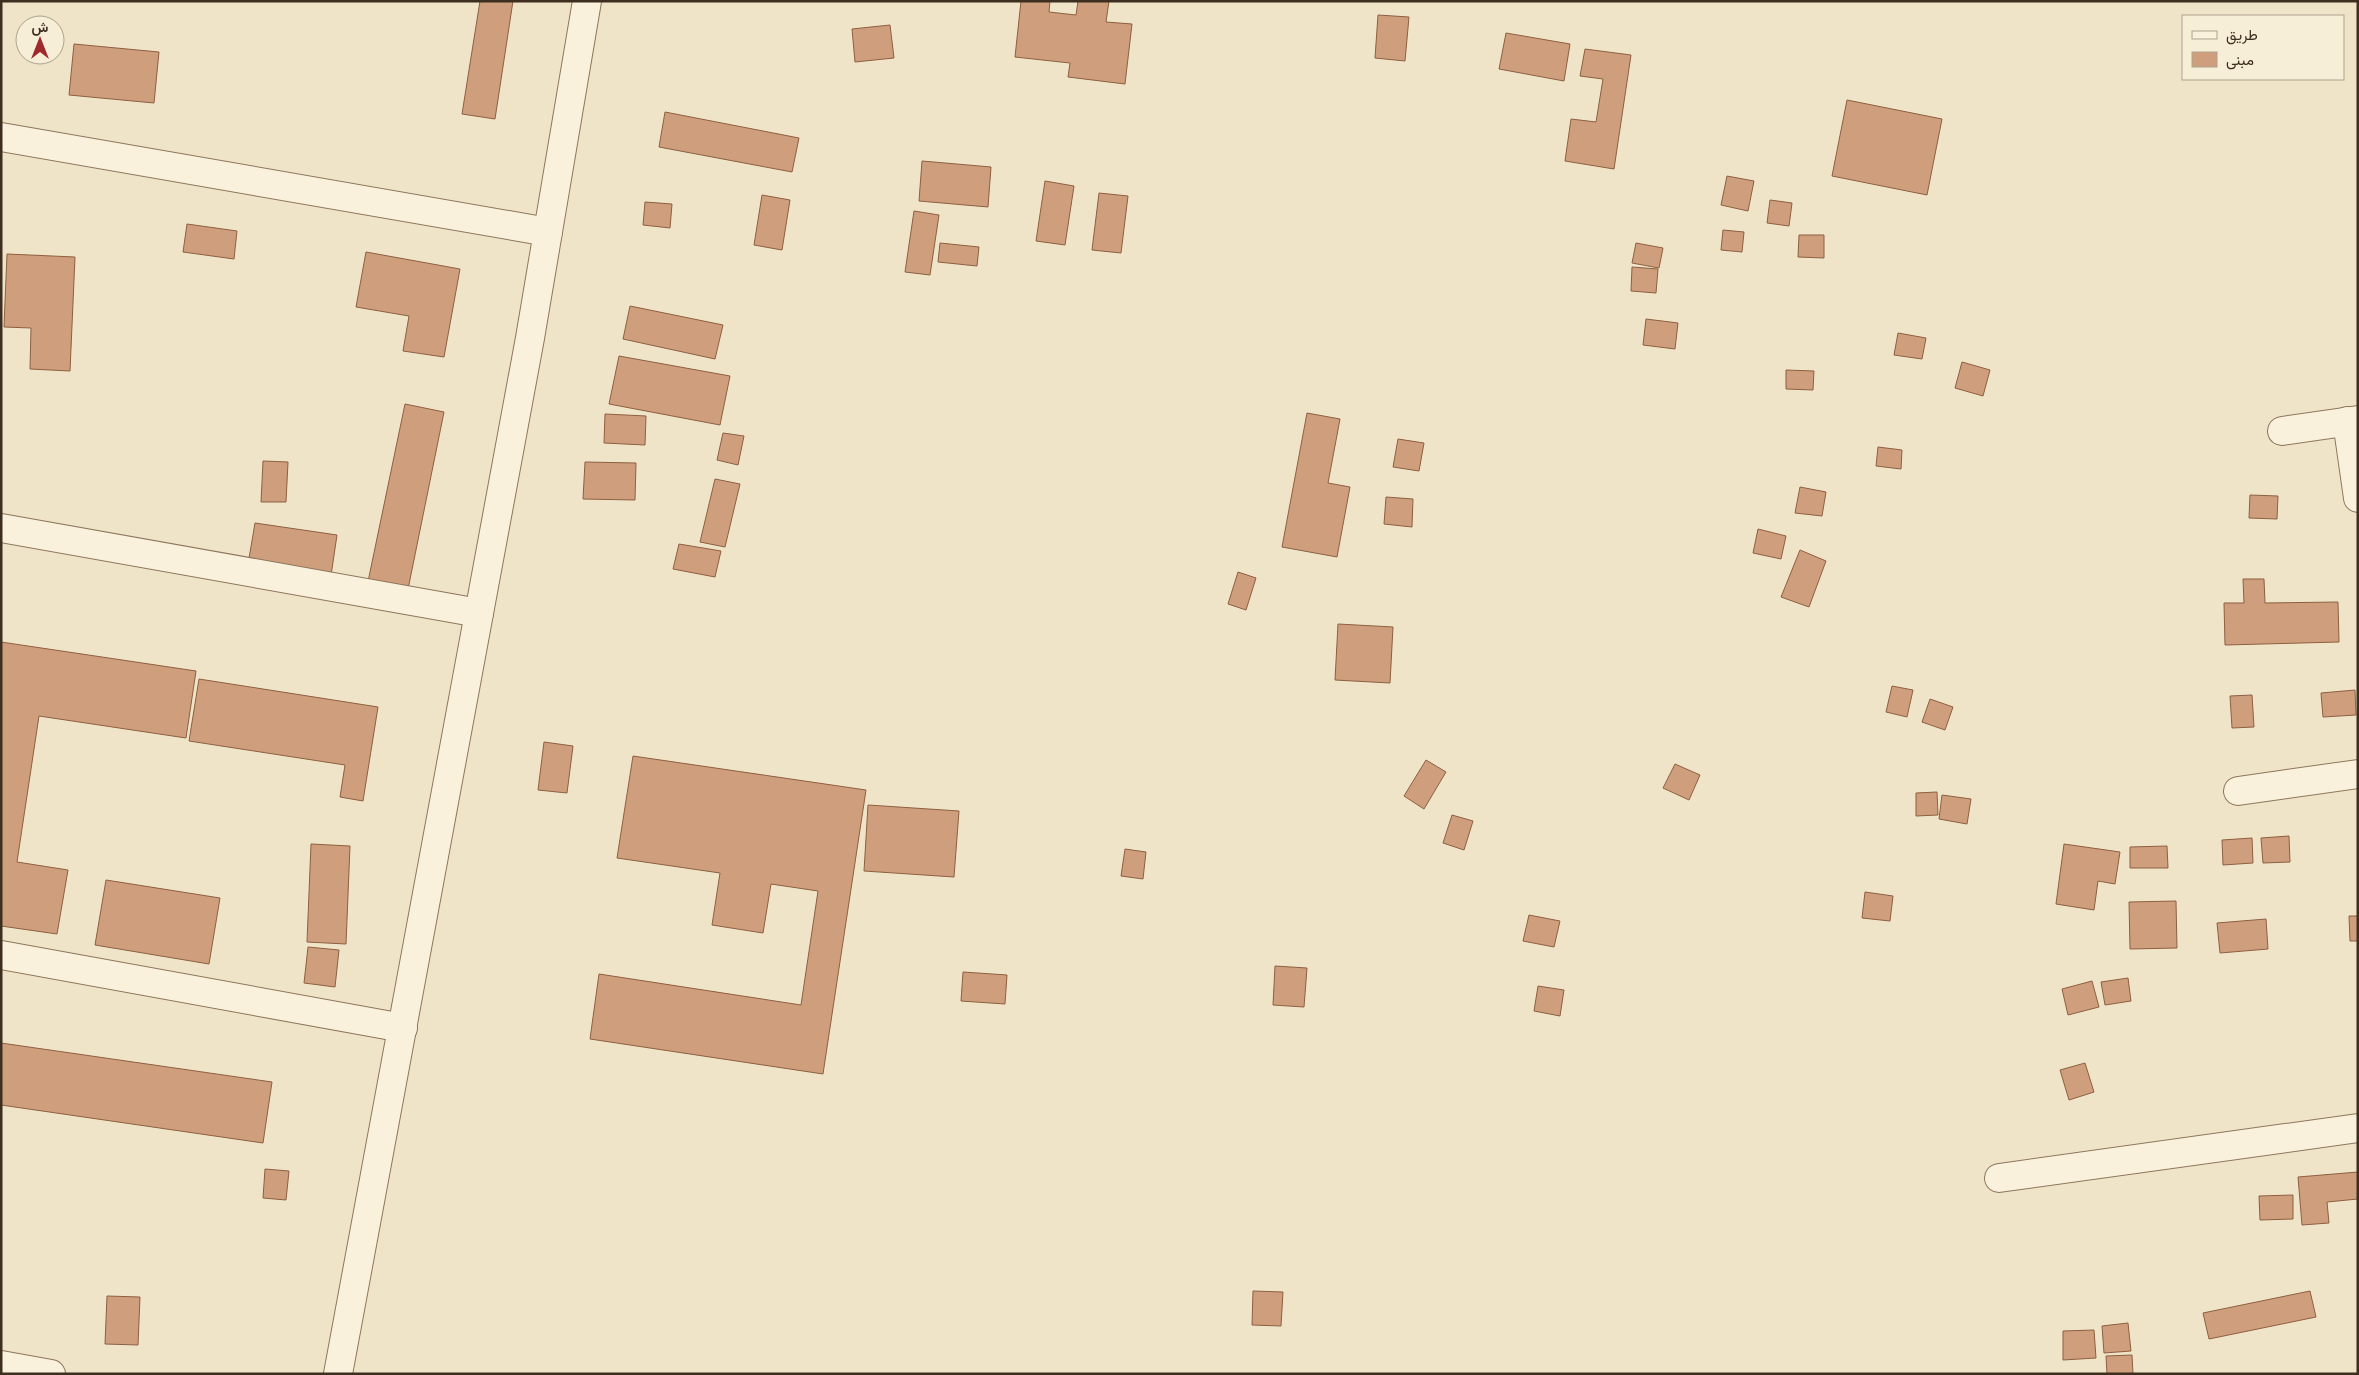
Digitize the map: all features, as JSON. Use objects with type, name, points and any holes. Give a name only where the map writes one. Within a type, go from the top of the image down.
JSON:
[{"type":"street","points":[[338,1374],[479,613],[548,232],[587,1]]},
{"type":"street","points":[[1,137],[548,232]]},
{"type":"street","points":[[2282,431],[2352,421],[2358,498]]},
{"type":"street","points":[[1,528],[479,613]]},
{"type":"street","points":[[2238,791],[2358,774]]},
{"type":"street","points":[[1,955],[403,1028]]},
{"type":"street","points":[[1999,1178],[2358,1128]]},
{"type":"street","points":[[1,1365],[51,1374]]},
{"type":"building","points":[[480,1],[513,1],[495,119],[462,114]]},
{"type":"building","points":[[1021,1],[1050,1],[1049,12],[1076,15],[1078,1],[1109,1],[1106,22],[1132,24],[1125,84],[1068,77],[1070,63],[1015,57]]},
{"type":"building","points":[[1378,15],[1409,17],[1405,61],[1375,58]]},
{"type":"building","points":[[890,25],[894,58],[855,62],[852,29]]},
{"type":"building","points":[[1506,33],[1570,44],[1564,81],[1499,69]]},
{"type":"building","points":[[74,44],[159,52],[154,103],[69,95]]},
{"type":"building","points":[[1585,49],[1631,55],[1614,169],[1565,161],[1571,119],[1596,122],[1603,79],[1580,76]]},
{"type":"building","points":[[1847,100],[1942,119],[1927,195],[1832,176]]},
{"type":"building","points":[[665,112],[799,138],[792,172],[659,147]]},
{"type":"building","points":[[922,161],[991,167],[988,207],[919,201]]},
{"type":"building","points":[[1727,176],[1754,181],[1748,211],[1721,205]]},
{"type":"building","points":[[1045,181],[1074,186],[1065,245],[1036,241]]},
{"type":"building","points":[[1099,193],[1128,196],[1121,253],[1092,250]]},
{"type":"building","points":[[762,195],[790,200],[782,250],[754,245]]},
{"type":"building","points":[[1770,200],[1792,203],[1789,226],[1767,223]]},
{"type":"building","points":[[645,202],[672,204],[670,228],[643,225]]},
{"type":"building","points":[[914,211],[939,215],[930,275],[905,272]]},
{"type":"building","points":[[187,224],[237,231],[234,259],[183,252]]},
{"type":"building","points":[[1723,230],[1744,232],[1742,252],[1721,250]]},
{"type":"building","points":[[1799,235],[1824,235],[1824,258],[1798,257]]},
{"type":"building","points":[[940,243],[979,247],[977,266],[938,262]]},
{"type":"building","points":[[1636,243],[1663,248],[1659,268],[1632,263]]},
{"type":"building","points":[[366,252],[460,269],[444,357],[403,351],[409,316],[356,307]]},
{"type":"building","points":[[7,254],[75,257],[70,371],[30,369],[31,328],[4,327]]},
{"type":"building","points":[[1632,267],[1658,269],[1656,293],[1631,291]]},
{"type":"building","points":[[630,306],[723,325],[715,359],[623,339]]},
{"type":"building","points":[[1646,319],[1678,323],[1675,349],[1643,345]]},
{"type":"building","points":[[1898,333],[1926,338],[1922,359],[1894,355]]},
{"type":"building","points":[[619,356],[730,376],[720,425],[609,404]]},
{"type":"building","points":[[1962,362],[1990,370],[1983,396],[1955,388]]},
{"type":"building","points":[[1786,370],[1814,371],[1813,390],[1786,389]]},
{"type":"building","points":[[405,404],[444,412],[405,604],[365,596]]},
{"type":"building","points":[[1307,413],[1340,419],[1328,483],[1350,487],[1337,557],[1282,547]]},
{"type":"building","points":[[605,414],[646,416],[645,445],[604,443]]},
{"type":"building","points":[[723,433],[744,436],[738,465],[717,460]]},
{"type":"building","points":[[1398,439],[1424,443],[1419,471],[1393,467]]},
{"type":"building","points":[[1878,447],[1902,450],[1901,469],[1876,466]]},
{"type":"building","points":[[263,461],[288,462],[286,502],[261,502]]},
{"type":"building","points":[[585,462],[636,463],[635,500],[583,499]]},
{"type":"building","points":[[715,479],[740,484],[725,547],[700,542]]},
{"type":"building","points":[[1800,487],[1826,492],[1822,516],[1795,513]]},
{"type":"building","points":[[2250,495],[2278,496],[2277,519],[2249,518]]},
{"type":"building","points":[[1386,497],[1413,499],[1412,527],[1384,524]]},
{"type":"building","points":[[255,523],[337,535],[329,589],[246,576]]},
{"type":"building","points":[[1758,529],[1786,536],[1781,559],[1753,553]]},
{"type":"building","points":[[679,544],[721,551],[715,577],[673,569]]},
{"type":"building","points":[[1800,550],[1826,561],[1809,607],[1781,597]]},
{"type":"building","points":[[1238,572],[1256,578],[1246,610],[1228,604]]},
{"type":"building","points":[[2243,579],[2264,579],[2265,603],[2338,602],[2339,642],[2225,645],[2224,603],[2244,603]]},
{"type":"building","points":[[1338,624],[1393,627],[1390,683],[1335,680]]},
{"type":"building","points":[[1,642],[196,671],[186,738],[39,716],[17,862],[68,870],[57,934],[1,926]]},
{"type":"building","points":[[199,679],[378,707],[363,801],[340,797],[345,765],[189,741]]},
{"type":"building","points":[[1892,686],[1913,690],[1907,717],[1886,712]]},
{"type":"building","points":[[2355,690],[2356,715],[2323,717],[2321,693]]},
{"type":"building","points":[[2252,695],[2254,727],[2232,728],[2230,696]]},
{"type":"building","points":[[1930,699],[1953,707],[1945,730],[1922,722]]},
{"type":"building","points":[[544,742],[573,746],[567,793],[538,790]]},
{"type":"building","points":[[633,756],[866,790],[823,1074],[590,1039],[599,974],[801,1005],[818,891],[771,884],[763,933],[712,925],[720,873],[617,858]]},
{"type":"building","points":[[1426,760],[1446,772],[1424,809],[1404,796]]},
{"type":"building","points":[[1675,764],[1700,775],[1689,800],[1663,788]]},
{"type":"building","points":[[1937,792],[1938,815],[1916,816],[1916,793]]},
{"type":"building","points":[[1942,795],[1971,799],[1967,824],[1939,819]]},
{"type":"building","points":[[868,805],[959,811],[954,877],[864,871]]},
{"type":"building","points":[[1452,815],[1473,821],[1464,850],[1443,843]]},
{"type":"building","points":[[2289,836],[2290,862],[2263,863],[2261,838]]},
{"type":"building","points":[[2252,838],[2253,863],[2223,865],[2222,840]]},
{"type":"building","points":[[311,844],[350,846],[346,944],[307,942]]},
{"type":"building","points":[[2064,844],[2120,852],[2115,884],[2098,881],[2094,910],[2056,904]]},
{"type":"building","points":[[2167,846],[2168,868],[2130,868],[2130,847]]},
{"type":"building","points":[[1125,849],[1146,852],[1143,879],[1121,876]]},
{"type":"building","points":[[106,880],[220,898],[209,964],[95,945]]},
{"type":"building","points":[[1865,892],[1893,896],[1890,921],[1862,918]]},
{"type":"building","points":[[2176,901],[2177,948],[2130,949],[2129,902]]},
{"type":"building","points":[[1529,915],[1560,921],[1554,947],[1523,941]]},
{"type":"building","points":[[2349,916],[2358,916],[2358,941],[2350,941]]},
{"type":"building","points":[[2266,919],[2268,949],[2220,953],[2217,923]]},
{"type":"building","points":[[308,947],[339,950],[335,987],[304,983]]},
{"type":"building","points":[[1275,966],[1307,968],[1304,1007],[1273,1005]]},
{"type":"building","points":[[963,972],[1007,975],[1005,1004],[961,1001]]},
{"type":"building","points":[[2128,978],[2131,1001],[2105,1005],[2101,982]]},
{"type":"building","points":[[2092,981],[2099,1007],[2068,1015],[2062,989]]},
{"type":"building","points":[[1538,986],[1564,990],[1560,1016],[1534,1011]]},
{"type":"building","points":[[1,1043],[272,1082],[263,1143],[1,1105]]},
{"type":"building","points":[[2085,1063],[2094,1092],[2069,1100],[2060,1070]]},
{"type":"building","points":[[265,1169],[289,1171],[286,1200],[263,1198]]},
{"type":"building","points":[[2358,1172],[2358,1199],[2327,1202],[2329,1223],[2302,1225],[2298,1177]]},
{"type":"building","points":[[2293,1195],[2293,1219],[2260,1220],[2259,1196]]},
{"type":"building","points":[[1253,1291],[1283,1292],[1281,1326],[1252,1325]]},
{"type":"building","points":[[2310,1291],[2316,1317],[2209,1339],[2203,1313]]},
{"type":"building","points":[[107,1296],[140,1297],[138,1345],[105,1344]]},
{"type":"building","points":[[2128,1323],[2131,1351],[2104,1353],[2102,1326]]},
{"type":"building","points":[[2094,1330],[2096,1358],[2063,1360],[2063,1331]]},
{"type":"building","points":[[2132,1355],[2133,1374],[2107,1374],[2106,1356]]}]
